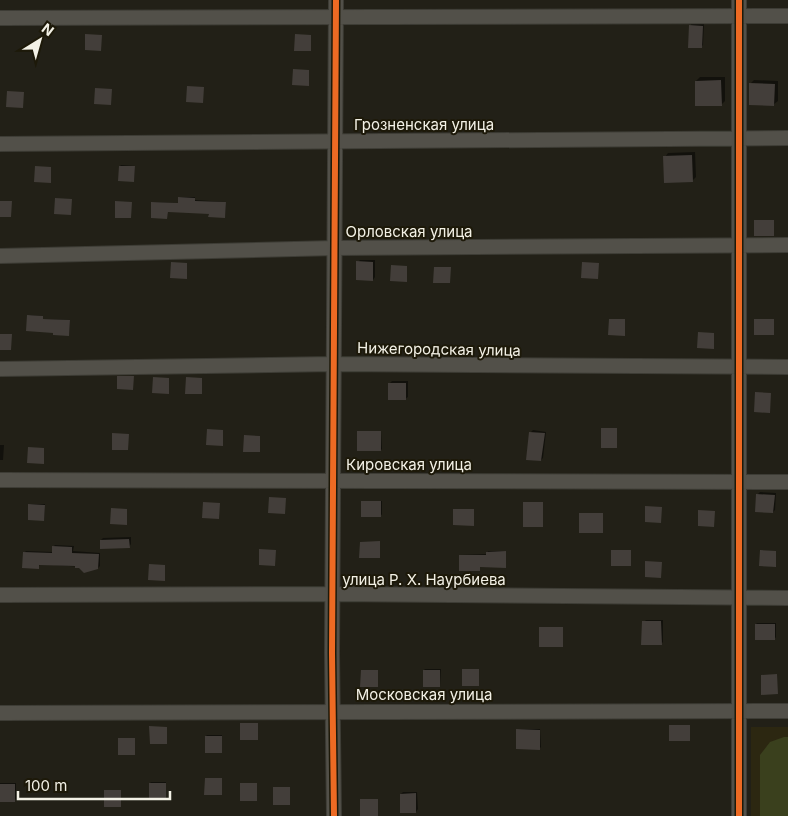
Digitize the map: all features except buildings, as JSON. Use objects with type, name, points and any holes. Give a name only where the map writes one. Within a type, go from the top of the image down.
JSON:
[{"type":"street","points":[[334,816],[333,480],[336,0]]},
{"type":"street","points":[[739,0],[739,816]]},
{"type":"street","points":[[0,18],[788,16]]},
{"type":"street","name":"Грозненская улица","points":[[0,144],[788,138]]},
{"type":"street","name":"Орловская улица","points":[[0,256],[335,248],[788,245]]},
{"type":"street","name":"Нижегородская улица","points":[[0,369],[334,364],[788,367]]},
{"type":"street","name":"Кировская улица","points":[[0,480],[788,482]]},
{"type":"street","name":"улица Р. Х. Наурбиева","points":[[0,595],[333,594],[788,598]]},
{"type":"street","name":"Московская улица","points":[[0,713],[788,710]]},
{"type":"shaded area","points":[[751,727],[788,727],[788,816],[751,816]]},
{"type":"green space","points":[[788,737],[788,816],[760,816],[760,755],[770,742]]},
{"type":"cycle path","points":[[334,816],[332,653],[336,0]]},
{"type":"cycle path","points":[[739,0],[739,816]]}]
